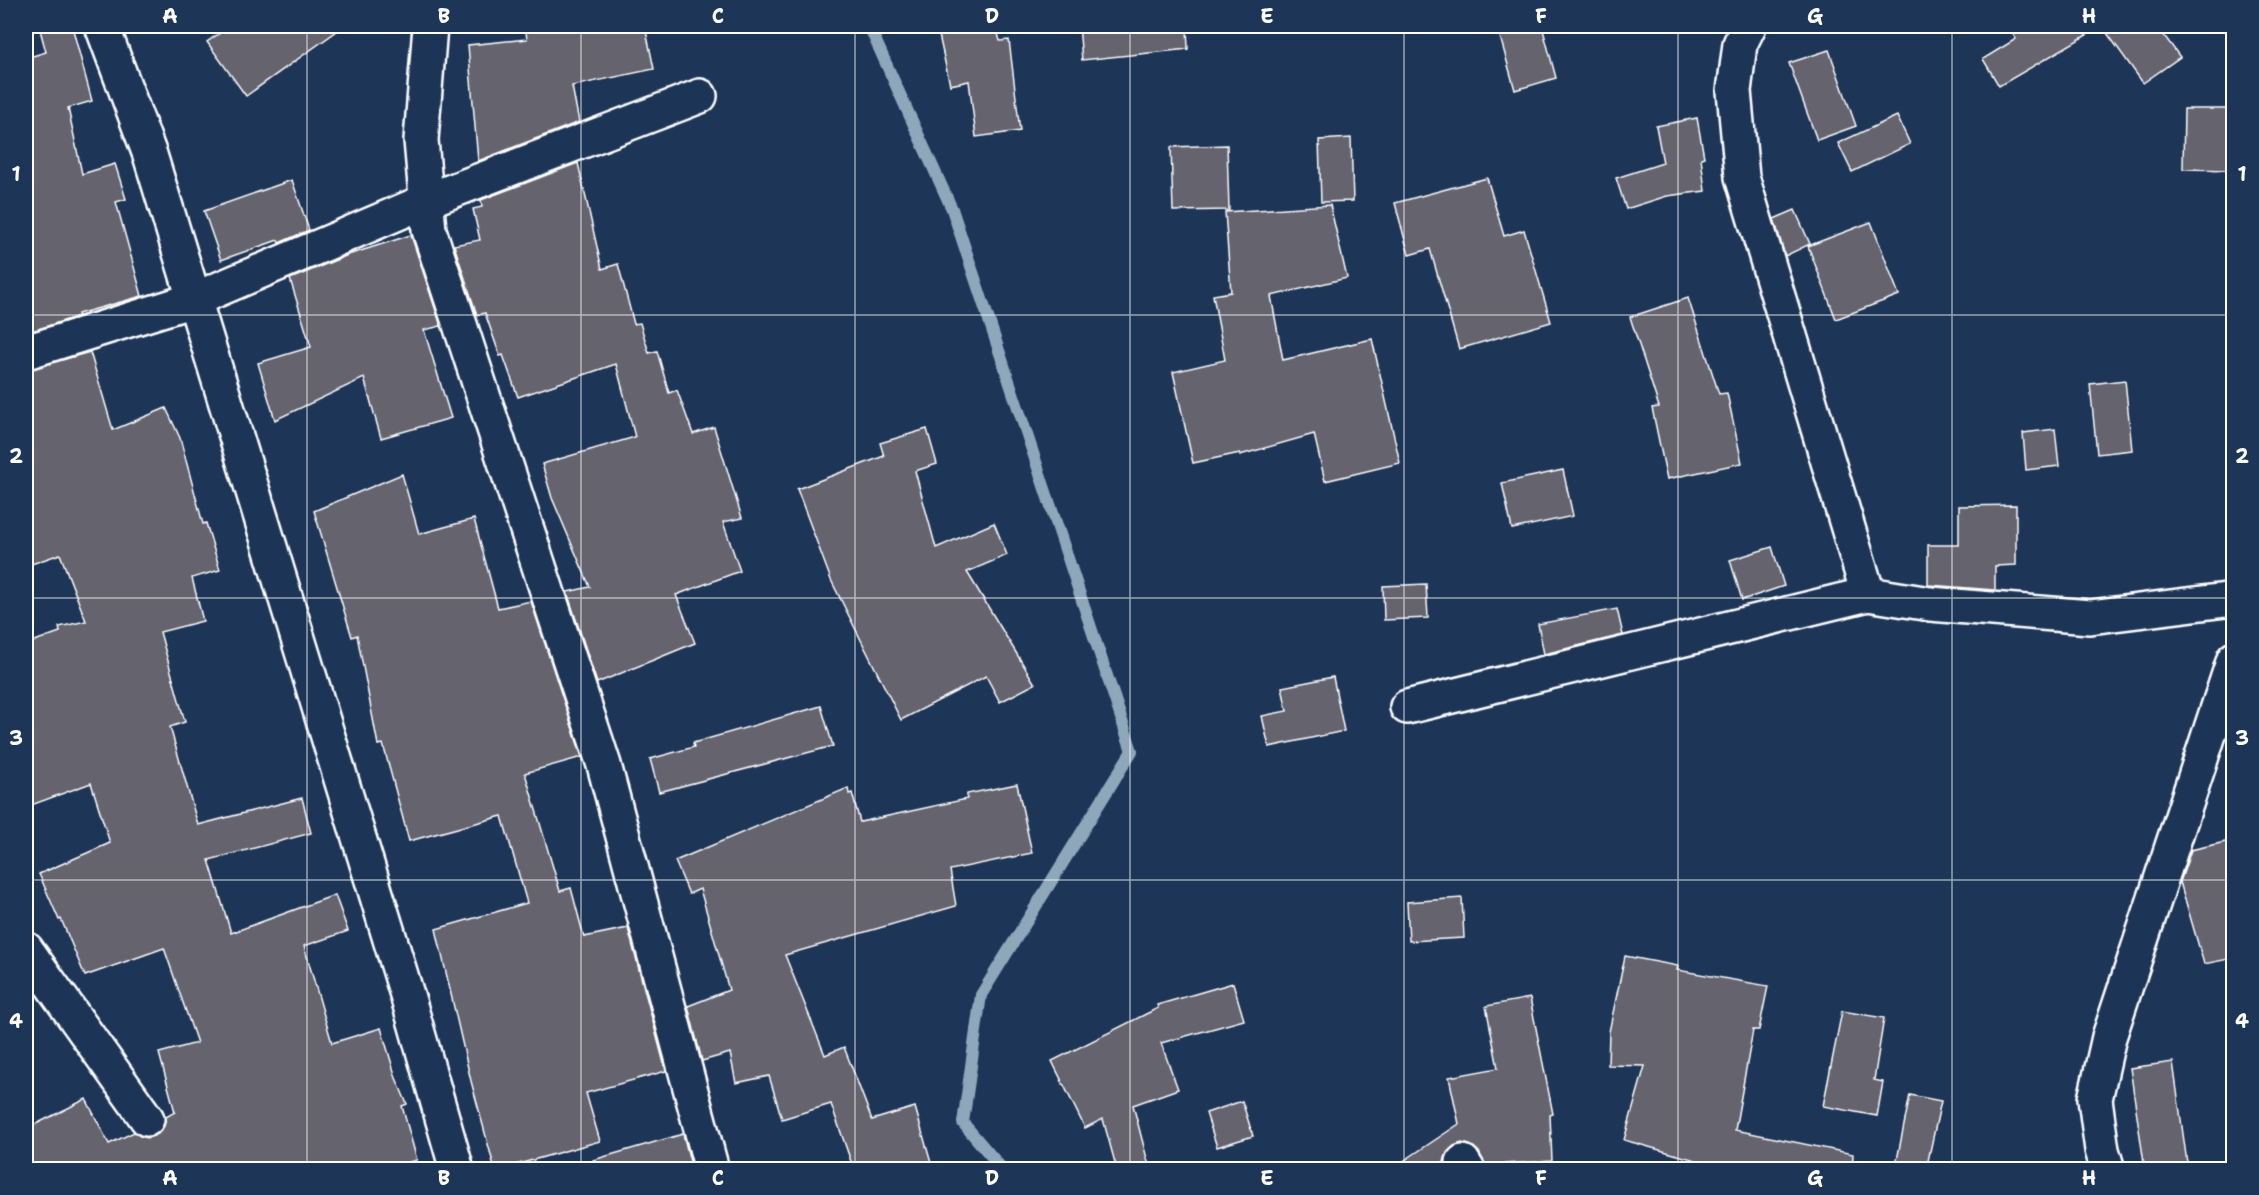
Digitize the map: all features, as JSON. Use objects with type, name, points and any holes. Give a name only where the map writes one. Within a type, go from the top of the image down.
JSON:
[{"type":"street","points":[[102,26],[150,155],[401,976],[457,1170]]},
{"type":"street","points":[[430,26],[421,140],[429,230],[603,765],[712,1170]]},
{"type":"street","points":[[1749,26],[1740,44],[1734,91],[1742,177],[1868,594]]},
{"type":"street","points":[[26,352],[193,300],[426,201],[700,96]]},
{"type":"street","points":[[1407,707],[1868,594],[1930,604],[2090,617],[2234,599]]},
{"type":"street","points":[[2108,1170],[2102,1150],[2094,1099],[2109,1037],[2234,659]]},
{"type":"street","points":[[2221,698],[2234,733]]},
{"type":"street","points":[[26,949],[147,1119]]},
{"type":"building","points":[[39,26],[72,26],[92,101],[68,108],[82,174],[115,164],[126,199],[116,202],[142,296],[78,314],[79,316],[26,333],[26,257],[34,255],[26,224],[26,58],[46,52]]},
{"type":"building","points":[[230,26],[344,26],[246,96],[207,42]]},
{"type":"building","points":[[525,26],[645,26],[654,69],[572,86],[579,122],[478,161],[468,45],[527,39]]},
{"type":"building","points":[[937,26],[996,26],[1000,41],[1009,40],[1020,131],[976,137],[969,81],[950,85]]},
{"type":"building","points":[[1079,26],[1187,26],[1188,49],[1082,60]]},
{"type":"building","points":[[1497,26],[1542,26],[1556,78],[1515,90]]},
{"type":"building","points":[[2008,26],[2102,26],[1999,86],[1983,59],[2016,39]]},
{"type":"building","points":[[2102,26],[2157,26],[2180,57],[2143,83]]},
{"type":"building","points":[[1829,50],[1856,126],[1817,140],[1789,63]]},
{"type":"building","points":[[2184,109],[2234,109],[2234,170],[2183,169]]},
{"type":"building","points":[[1897,116],[1910,144],[1852,172],[1838,143]]},
{"type":"building","points":[[1697,118],[1704,157],[1701,158],[1705,191],[1667,196],[1626,209],[1616,178],[1663,163],[1656,126]]},
{"type":"building","points":[[1351,138],[1353,201],[1321,202],[1319,140]]},
{"type":"building","points":[[1227,145],[1229,210],[1173,211],[1171,147]]},
{"type":"building","points":[[578,163],[602,269],[618,264],[634,324],[640,323],[649,353],[657,351],[669,393],[677,390],[693,434],[714,427],[742,518],[723,522],[740,571],[676,595],[695,643],[597,683],[567,592],[590,587],[552,498],[542,464],[635,437],[616,364],[518,397],[485,313],[477,315],[454,245],[480,240],[473,209],[482,207],[481,200]]},
{"type":"building","points":[[1487,178],[1504,236],[1524,230],[1551,322],[1459,349],[1430,249],[1409,255],[1395,203]]},
{"type":"building","points":[[292,180],[309,230],[279,243],[278,240],[221,260],[204,211]]},
{"type":"building","points":[[1330,205],[1347,278],[1271,296],[1283,360],[1372,339],[1400,463],[1325,481],[1314,434],[1240,455],[1240,453],[1193,463],[1173,372],[1225,360],[1213,295],[1231,292],[1225,212]]},
{"type":"building","points":[[1795,210],[1810,244],[1785,256],[1774,219]]},
{"type":"building","points":[[1871,222],[1899,295],[1836,319],[1808,246]]},
{"type":"building","points":[[411,235],[441,326],[424,330],[451,418],[381,438],[364,378],[275,420],[258,363],[311,347],[290,279],[348,255]]},
{"type":"building","points":[[1688,298],[1719,394],[1727,393],[1742,463],[1667,479],[1652,408],[1659,407],[1630,317]]},
{"type":"building","points":[[90,352],[113,430],[166,408],[180,438],[203,524],[206,523],[220,570],[192,578],[203,621],[160,632],[185,722],[170,727],[198,825],[302,798],[311,833],[209,860],[231,933],[335,895],[348,931],[304,946],[332,1043],[381,1028],[396,1078],[407,1104],[402,1106],[417,1160],[402,1164],[405,1170],[26,1170],[26,1129],[86,1099],[109,1144],[134,1132],[148,1138],[158,1134],[164,1126],[166,1117],[175,1112],[159,1053],[197,1043],[164,948],[85,976],[39,874],[110,843],[91,783],[26,807],[26,644],[60,632],[59,627],[86,621],[60,554],[26,566],[26,370]]},
{"type":"building","points":[[2125,380],[2132,450],[2097,454],[2090,384]]},
{"type":"building","points":[[927,429],[937,464],[915,471],[936,548],[994,523],[1007,555],[967,572],[1035,684],[1000,702],[986,676],[901,720],[831,580],[797,489],[884,456],[880,443]]},
{"type":"building","points":[[2055,429],[2059,466],[2026,470],[2023,433]]},
{"type":"building","points":[[1563,470],[1573,516],[1512,529],[1502,483]]},
{"type":"building","points":[[402,474],[419,534],[474,519],[498,608],[531,601],[582,757],[525,773],[560,891],[571,888],[584,937],[628,928],[666,1071],[586,1093],[600,1141],[498,1170],[495,1170],[471,1081],[436,929],[527,903],[502,816],[409,841],[383,744],[378,745],[357,635],[352,637],[314,511]]},
{"type":"building","points":[[2016,505],[2016,565],[1995,566],[1995,590],[1928,585],[1928,545],[1959,545],[1959,506]]},
{"type":"building","points":[[1772,547],[1784,586],[1742,600],[1730,560]]},
{"type":"building","points":[[1426,584],[1428,618],[1384,620],[1383,586]]},
{"type":"building","points":[[1617,609],[1623,635],[1544,654],[1538,624]]},
{"type":"building","points":[[1333,677],[1344,731],[1269,747],[1262,716],[1287,711],[1282,687]]},
{"type":"building","points":[[821,706],[833,746],[659,792],[650,759],[694,747],[693,743]]},
{"type":"building","points":[[1017,784],[1032,853],[950,870],[956,906],[785,955],[825,1055],[844,1047],[872,1120],[915,1107],[933,1170],[854,1170],[831,1104],[782,1119],[769,1076],[736,1083],[730,1053],[702,1061],[688,1006],[729,990],[700,889],[689,894],[675,861],[848,788],[849,794],[852,793],[860,822],[967,799],[967,794]]},
{"type":"building","points":[[2234,840],[2234,958],[2204,964],[2180,882],[2191,850]]},
{"type":"building","points":[[1462,898],[1464,938],[1409,941],[1407,902]]},
{"type":"building","points":[[1625,956],[1678,966],[1677,970],[1768,986],[1759,1030],[1753,1030],[1735,1130],[1853,1154],[1852,1170],[1731,1170],[1624,1140],[1645,1066],[1608,1065],[1609,1032]]},
{"type":"building","points":[[1233,983],[1244,1020],[1161,1043],[1178,1089],[1133,1105],[1150,1170],[1117,1170],[1103,1119],[1085,1128],[1052,1061],[1158,1008],[1157,1005]]},
{"type":"building","points":[[1530,998],[1553,1114],[1550,1115],[1552,1161],[1485,1165],[1479,1152],[1472,1146],[1462,1143],[1454,1146],[1447,1153],[1444,1162],[1446,1167],[1390,1170],[1459,1124],[1449,1077],[1498,1068],[1486,1006]]},
{"type":"building","points":[[1842,1011],[1884,1018],[1874,1080],[1883,1082],[1877,1116],[1823,1106]]},
{"type":"building","points":[[2173,1062],[2188,1170],[2145,1170],[2130,1068]]},
{"type":"building","points":[[1910,1095],[1941,1101],[1926,1170],[1895,1170]]},
{"type":"building","points":[[1242,1101],[1253,1136],[1217,1147],[1206,1113]]},
{"type":"building","points":[[683,1134],[691,1165],[674,1170],[595,1170],[593,1160]]},
{"type":"waterway","points":[[869,26],[952,209],[1132,751],[981,995],[963,1123],[1003,1170]]}]
